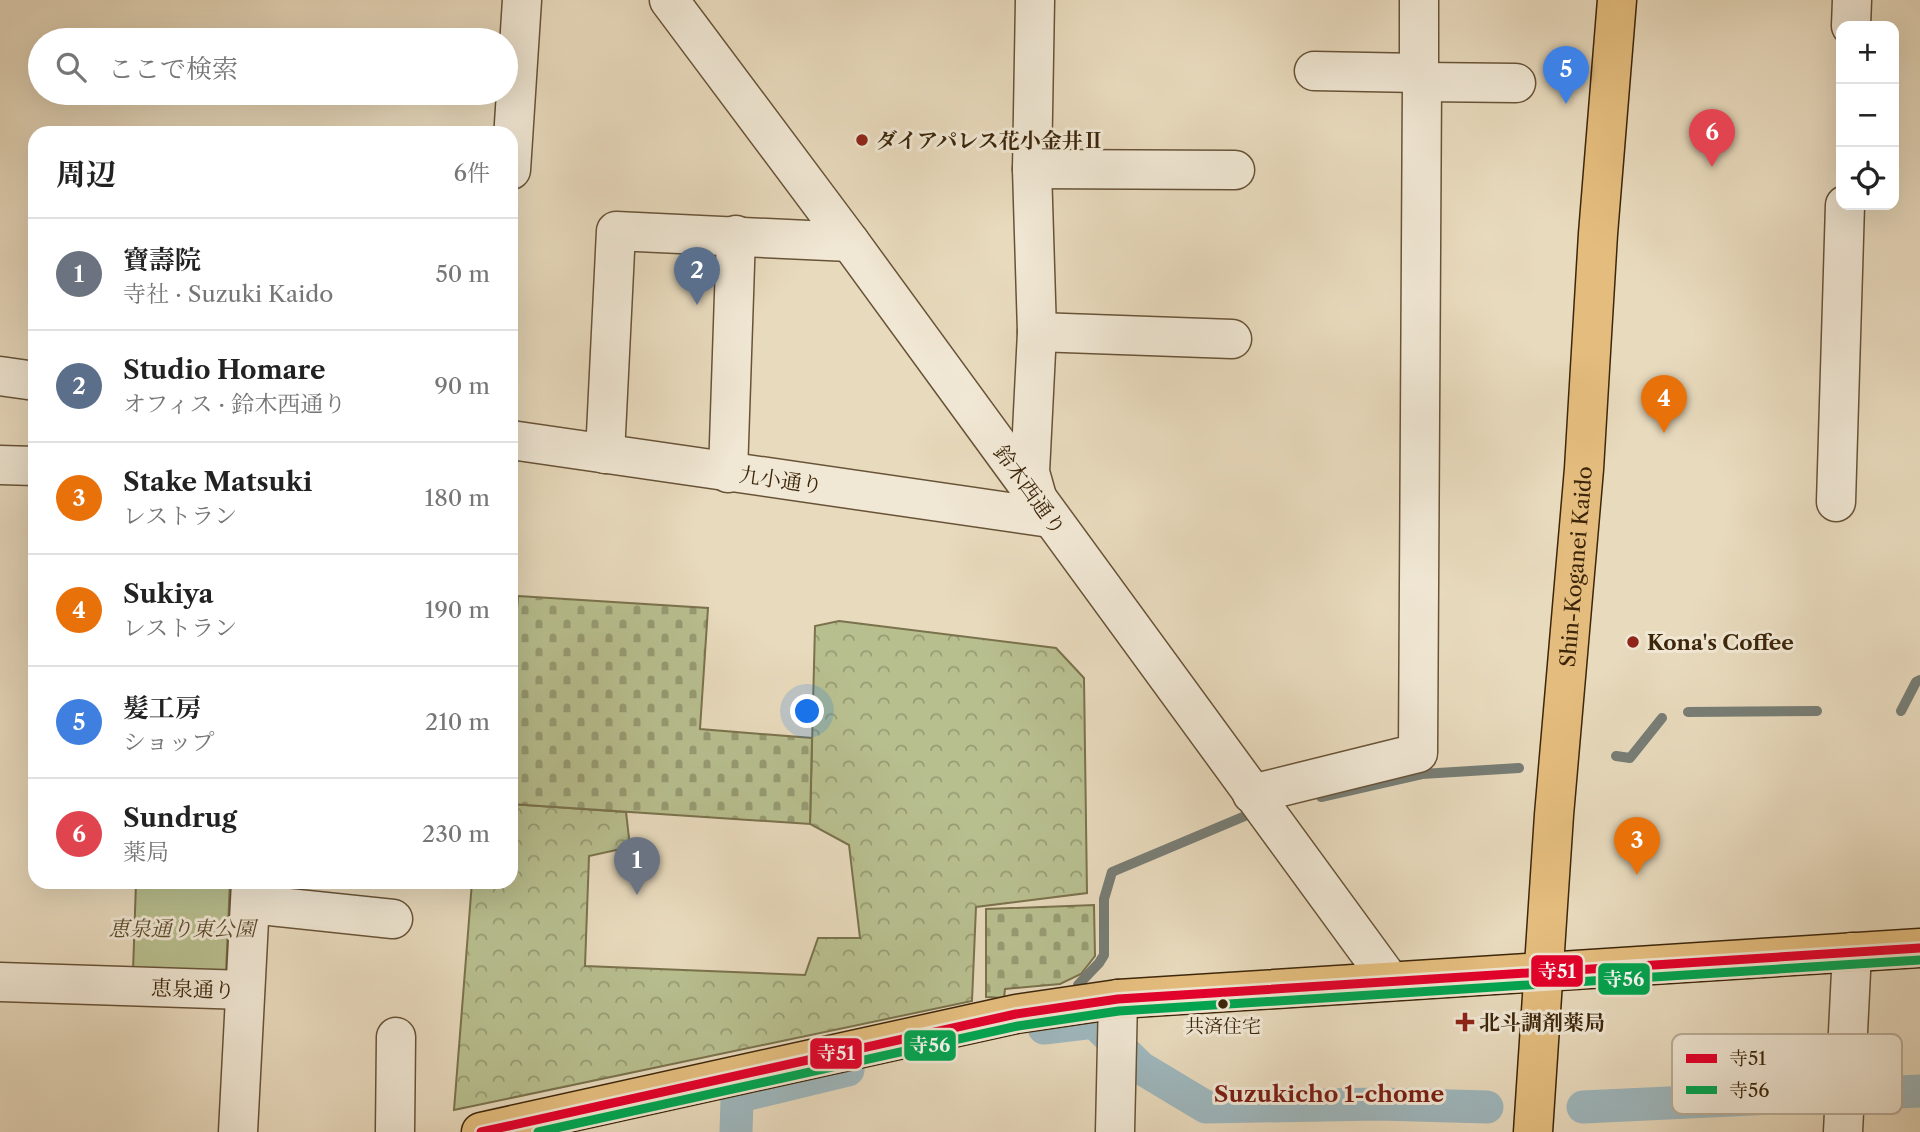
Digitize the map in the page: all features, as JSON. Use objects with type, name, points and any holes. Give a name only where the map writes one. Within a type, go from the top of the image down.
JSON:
[{"type":"main road","name":"Shin-Koganei Kaido","points":[[1533,1132],[1617,0]]},
{"type":"main road","points":[[481,1132],[1016,1013],[1118,999],[1920,948]]},
{"type":"street","points":[[518,62],[522,0]]},
{"type":"street","name":"鈴木西通り","points":[[669,0],[850,242],[1390,981]]},
{"type":"street","points":[[1035,0],[1032,169],[1037,332],[1030,472],[1044,509]]},
{"type":"street","points":[[1252,794],[1418,753],[1419,0]]},
{"type":"street","points":[[1851,21],[1852,0]]},
{"type":"street","points":[[1314,71],[1516,83]]},
{"type":"street","points":[[514,126],[515,105]]},
{"type":"street","points":[[1032,169],[1235,170]]},
{"type":"street","points":[[1836,502],[1845,210]]},
{"type":"street","points":[[605,454],[616,231],[850,242]]},
{"type":"street","points":[[728,473],[736,235]]},
{"type":"street","points":[[1037,332],[1232,339]]},
{"type":"street","points":[[0,376],[28,380]]},
{"type":"street","name":"九小通り","points":[[518,441],[728,473],[1044,509]]},
{"type":"street","points":[[0,465],[28,466]]},
{"type":"street","points":[[246,990],[251,893],[393,919]]},
{"type":"street","points":[[1848,1034],[1852,952]]},
{"type":"street","name":"恵泉通り","points":[[0,982],[246,990],[238,1132]]},
{"type":"street","points":[[1115,1132],[1118,999]]},
{"type":"street","points":[[395,1132],[396,1037]]},
{"type":"green space","points":[[518,596],[708,608],[700,729],[812,738],[810,824],[518,804]]},
{"type":"green space","points":[[839,621],[1056,648],[1084,678],[1087,893],[976,907],[972,1001],[454,1110],[471,889],[518,889],[518,804],[626,812],[630,847],[589,856],[585,966],[805,975],[818,938],[860,938],[849,845],[810,824],[815,626]]},
{"type":"green space","name":"恵泉通り東公園","points":[[136,889],[230,889],[226,973],[133,972]]},
{"type":"green space","points":[[1094,905],[1095,956],[1081,974],[1060,984],[1005,989],[1004,998],[986,997],[986,909]]},
{"type":"waterway","points":[[1901,711],[1916,682],[1920,680]]},
{"type":"waterway","points":[[1688,712],[1817,711]]},
{"type":"waterway","points":[[1616,756],[1630,758],[1662,718]]},
{"type":"waterway","points":[[1321,797],[1422,774],[1519,768]]},
{"type":"waterway","points":[[1078,985],[1104,955],[1104,899],[1112,872],[1245,816]]},
{"type":"waterway","points":[[1044,1028],[1094,1022],[1141,1068],[1206,1107],[1379,1104],[1487,1107]]},
{"type":"waterway","points":[[736,1132],[737,1100],[740,1096],[848,1070]]},
{"type":"waterway","points":[[1902,1092],[1920,1091]]},
{"type":"waterway","points":[[1583,1107],[1672,1103]]},
{"type":"transit line","name":"寺51","points":[[481,1132],[1016,1014],[1118,999],[1920,948]]},
{"type":"transit line","name":"寺56","points":[[538,1132],[1018,1026],[1119,1011],[1920,960]]},
{"type":"place","name":"髪工房","points":[[1566,104]]},
{"type":"place","name":"ダイアパレス花小金井Ⅱ","points":[[862,140]]},
{"type":"place","name":"Sundrug","points":[[1712,167]]},
{"type":"place","name":"Studio Homare","points":[[697,305]]},
{"type":"place","name":"Sukiya","points":[[1664,433]]},
{"type":"place","name":"Kona's Coffee","points":[[1633,642]]},
{"type":"place","name":"Stake Matsuki","points":[[1637,875]]},
{"type":"place","name":"寶壽院","points":[[637,895]]},
{"type":"place","name":"共済住宅","points":[[1223,1004]]},
{"type":"place","name":"北斗調剤薬局","points":[[1465,1022]]},
{"type":"district","name":"Suzukicho 1-chome","points":[[1329,1094]]}]
